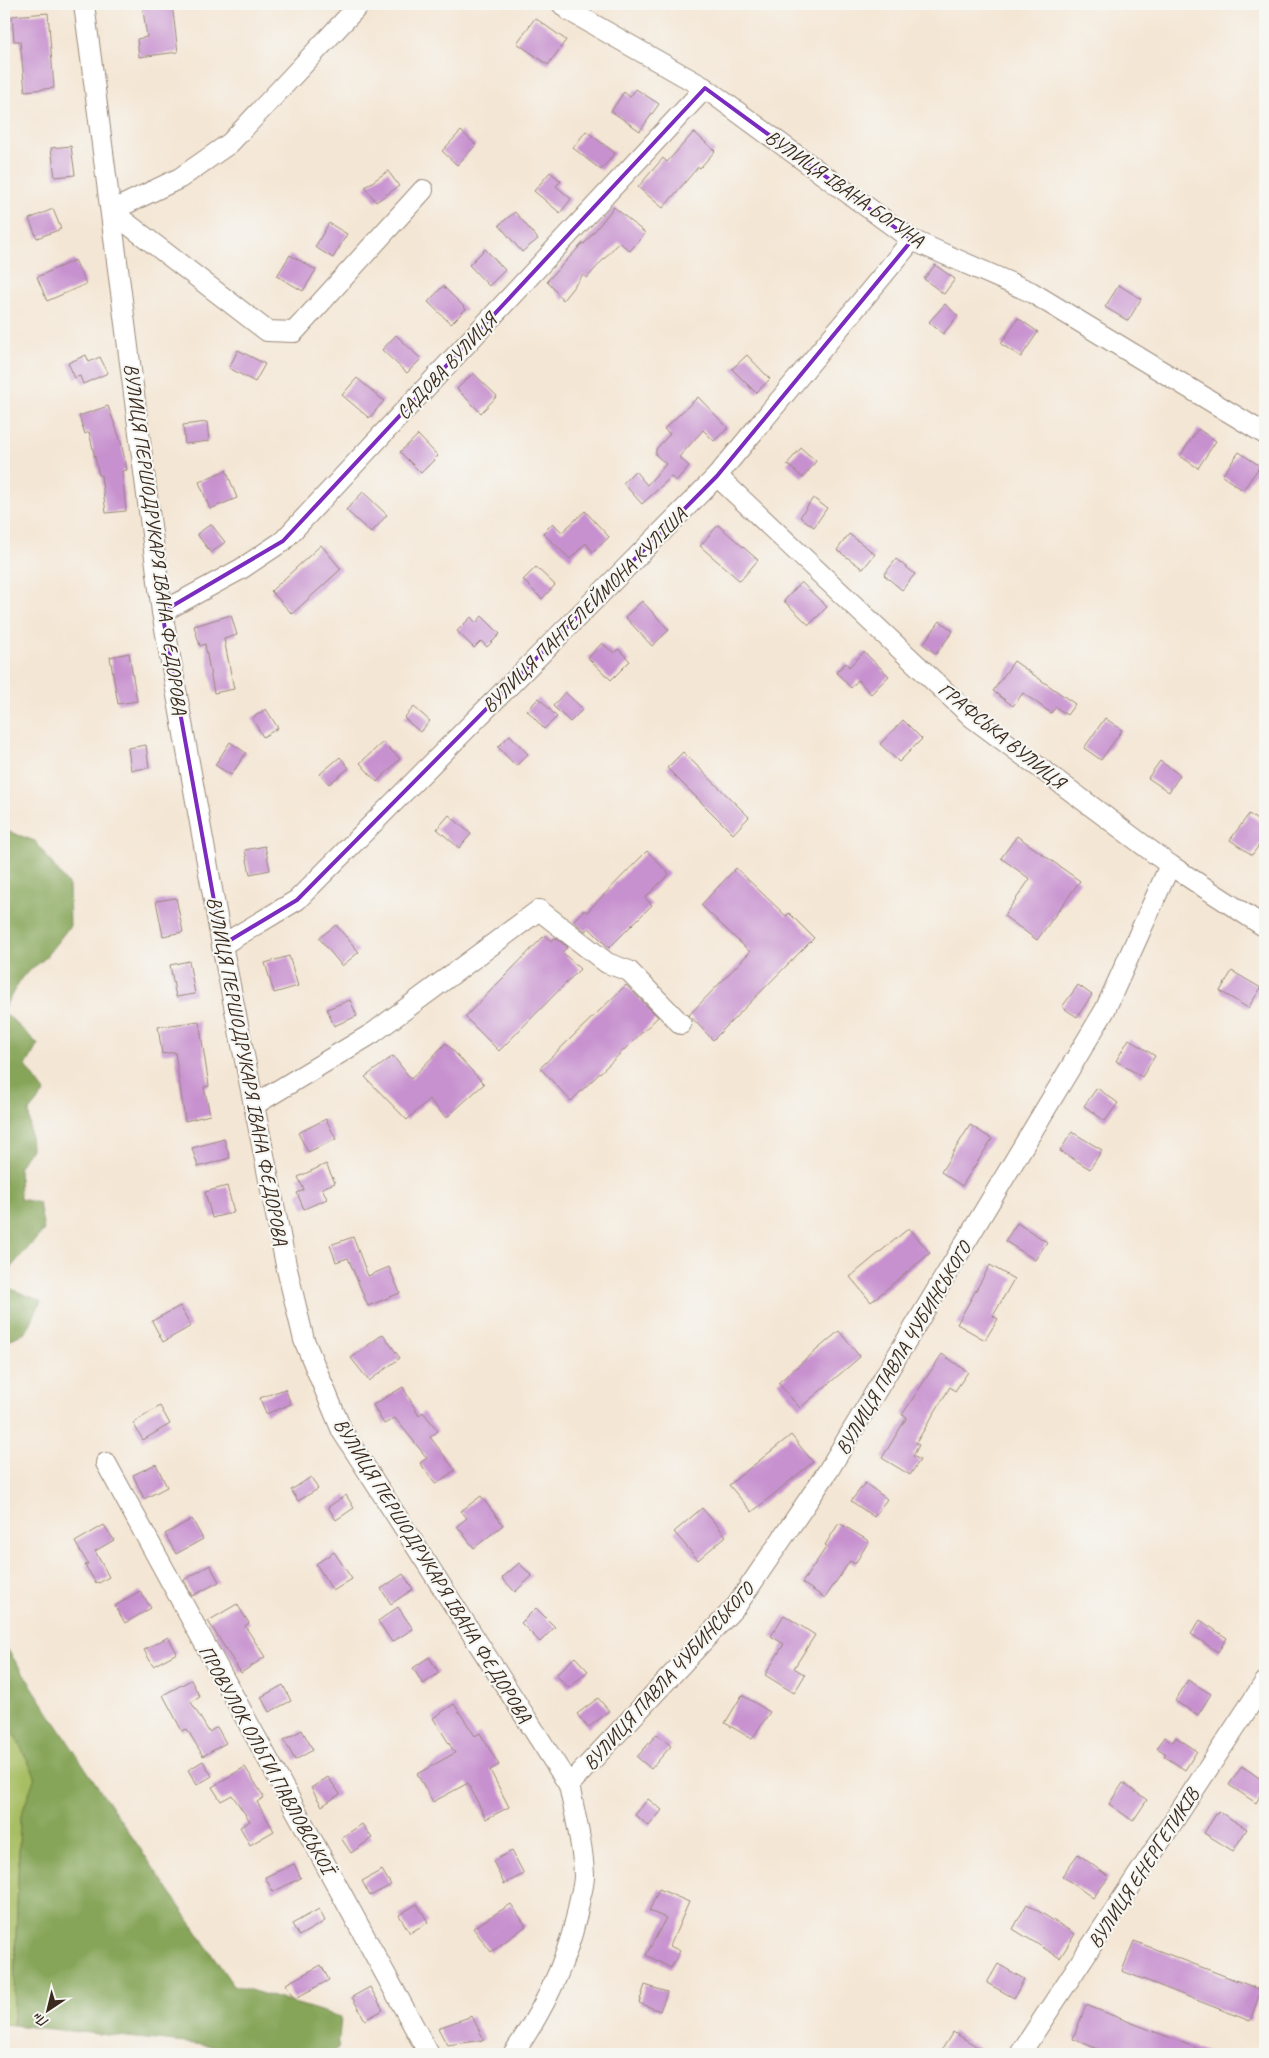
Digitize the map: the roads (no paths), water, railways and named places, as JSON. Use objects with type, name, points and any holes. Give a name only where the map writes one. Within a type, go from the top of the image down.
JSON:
[{"type":"street","name":"ВУЛИЦЯ ПЕРШОДРУКАРЯ ІВАНА ФЕДОРОВА","points":[[84,4],[162,612],[222,945],[286,1265],[304,1340],[342,1431],[569,1785],[578,1830],[584,1877],[576,1926],[531,2028],[513,2054]]},
{"type":"street","points":[[360,4],[230,143],[180,178],[111,211],[267,331],[294,332],[423,190]]},
{"type":"street","name":"ВУЛИЦЯ ІВАНА БОГУНА","points":[[562,4],[568,10],[705,88],[912,240],[1031,292],[1265,434]]},
{"type":"street","name":"САДОВА ВУЛИЦЯ","points":[[162,612],[241,570],[283,541],[705,88]]},
{"type":"street","name":"ВУЛИЦЯ ПАНТЕЛЕЙМОНА КУЛІША","points":[[222,945],[297,900],[716,476],[912,240]]},
{"type":"street","name":"ГРАФСЬКА ВУЛИЦЯ","points":[[716,476],[973,718],[1170,865],[1265,927]]},
{"type":"street","name":"ВУЛИЦЯ ПАВЛА ЧУБИНСЬКОГО","points":[[569,1785],[737,1605],[828,1471],[1105,1010],[1170,865]]},
{"type":"street","points":[[254,1105],[373,1033],[539,910],[607,963],[629,971],[681,1024]]},
{"type":"street","name":"ПРОВУЛОК ОЛЬГИ ПАВЛОВСЬКОЇ","points":[[106,1463],[428,2054]]},
{"type":"street","name":"ВУЛИЦЯ ЕНЕРГЕТИКІВ","points":[[1020,2054],[1265,1682]]}]
